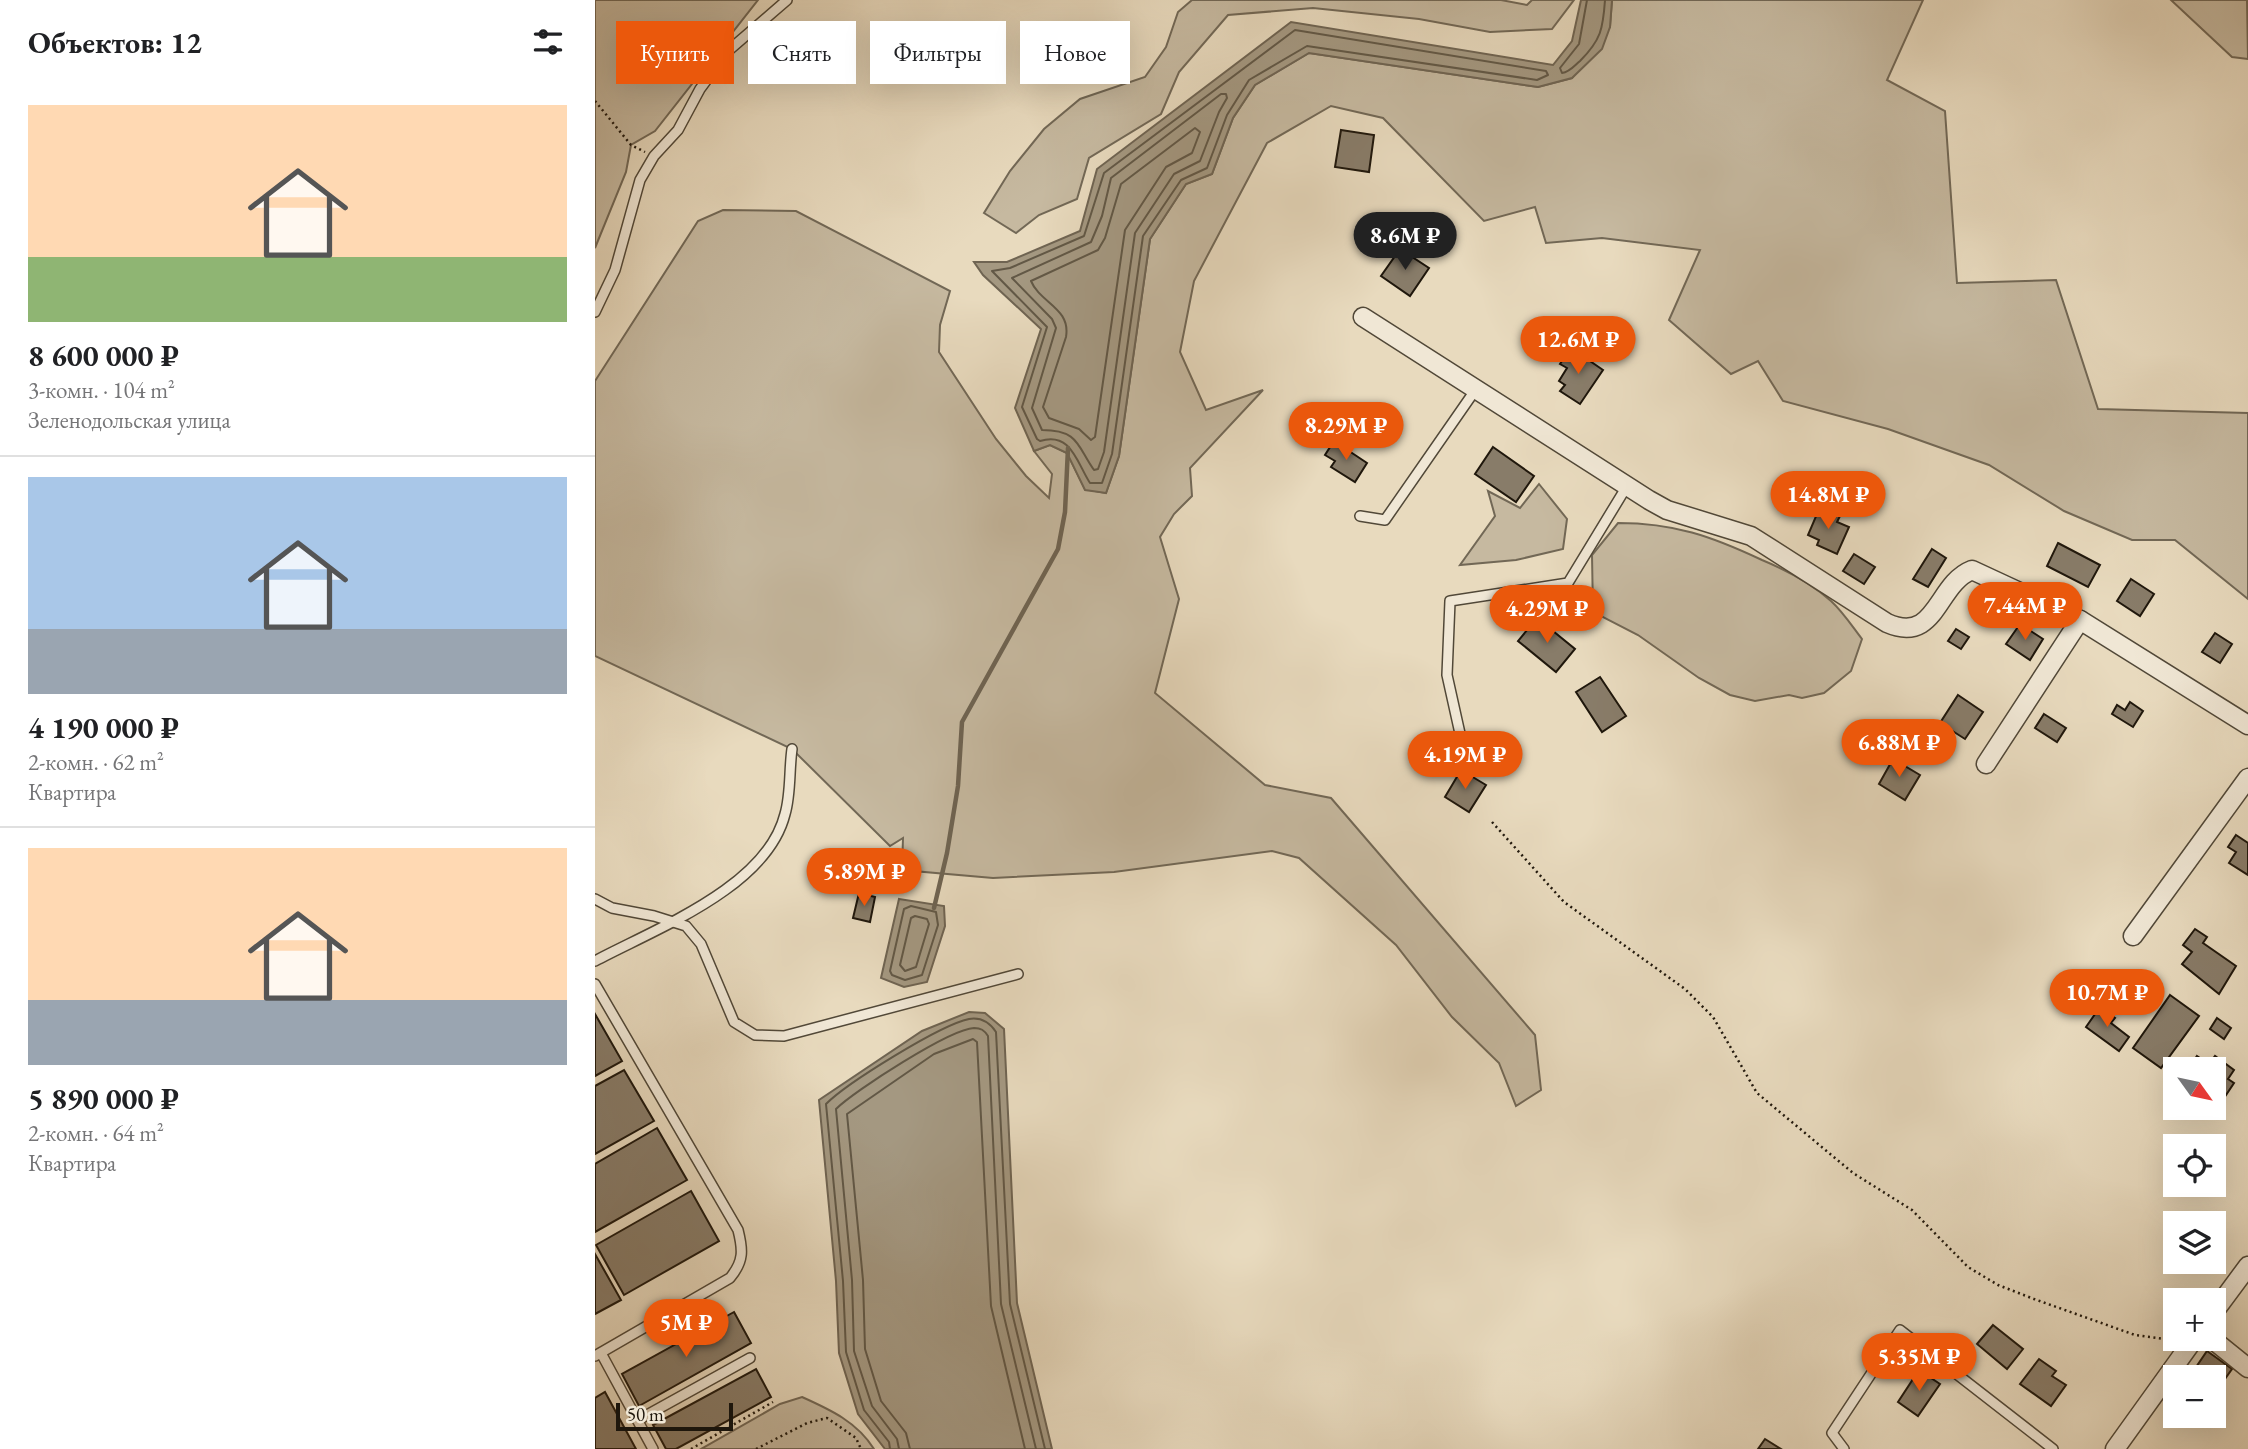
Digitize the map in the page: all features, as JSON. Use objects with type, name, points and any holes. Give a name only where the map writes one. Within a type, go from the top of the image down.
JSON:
[{"type":"street","points":[[1363,317],[1667,510],[1751,536],[1900,629],[1915,628],[1929,619],[1961,574],[1972,570],[2080,620],[2248,725]]},
{"type":"street","points":[[1986,764],[2080,620]]},
{"type":"street","points":[[2133,936],[2248,778]]},
{"type":"street","points":[[2226,1296],[2248,1266]]},
{"type":"street","points":[[2226,1350],[2248,1368]]},
{"type":"street","points":[[2115,1449],[2185,1351]]},
{"type":"lane","points":[[595,312],[615,270],[640,180],[654,156],[678,130],[700,89],[728,51],[786,0]]},
{"type":"lane","points":[[1360,516],[1385,520],[1476,389]]},
{"type":"lane","points":[[1465,756],[1447,675],[1450,601],[1568,583],[1627,486]]},
{"type":"lane","points":[[595,961],[705,903],[754,867],[775,842],[786,813],[792,749]]},
{"type":"lane","points":[[595,899],[612,908],[671,920],[686,926],[701,944],[734,1022],[755,1035],[784,1035],[1018,974]]},
{"type":"lane","points":[[595,984],[738,1230],[744,1251],[740,1267],[730,1278],[598,1354],[653,1449]]},
{"type":"lane","points":[[1844,1449],[1832,1433],[1900,1330],[2053,1449]]},
{"type":"lane","points":[[638,1420],[750,1358]]},
{"type":"path","points":[[595,101],[631,145],[654,156]]},
{"type":"path","points":[[1492,822],[1564,902],[1685,989],[1713,1017],[1757,1093],[1853,1173],[1912,1210],[1968,1267],[1997,1285],[2135,1335],[2163,1339]]},
{"type":"path","points":[[691,1449],[773,1402]]},
{"type":"path","points":[[756,1449],[807,1423],[827,1418],[856,1438],[861,1449]]},
{"type":"shaded area","points":[[595,0],[758,0],[734,31],[734,21],[616,21],[616,84],[692,84],[655,131],[631,145],[626,172],[595,248]]},
{"type":"shaded area","points":[[1192,0],[1501,0],[1527,5],[1532,0],[1574,0],[1552,29],[1490,32],[1419,19],[1313,8],[1228,15],[1179,72],[1161,114],[1089,158],[1077,199],[1039,215],[1016,233],[984,213],[1010,171],[1044,129],[1080,99],[1145,77],[1166,47],[1178,12]]},
{"type":"shaded area","points":[[1612,0],[1923,0],[1887,80],[1945,111],[1957,283],[2056,280],[2098,409],[2248,413],[2248,599],[2175,540],[2132,540],[2064,511],[1989,465],[1888,429],[1783,401],[1758,361],[1731,374],[1669,320],[1700,250],[1602,238],[1546,243],[1535,207],[1484,221],[1383,118],[1331,106],[1267,143],[1194,281],[1180,352],[1206,410],[1263,390],[1190,468],[1192,496],[1174,514],[1160,537],[1179,599],[1155,693],[1265,785],[1331,798],[1535,1035],[1541,1090],[1516,1106],[1499,1063],[1452,1017],[1396,945],[1299,858],[1272,851],[1114,872],[993,878],[902,870],[903,838],[890,846],[792,749],[595,656],[595,381],[698,221],[723,210],[796,211],[950,291],[940,325],[939,352],[996,439],[1026,476],[1049,498],[1052,474],[1034,451],[1050,445],[1067,453],[1085,489],[1106,493],[1119,456],[1150,239],[1186,184],[1212,174],[1233,118],[1255,85],[1309,53],[1538,87],[1572,78],[1610,27]]},
{"type":"shaded area","points":[[2171,0],[2247,0],[2248,59],[2232,57]]},
{"type":"shaded area","points":[[1539,484],[1567,519],[1563,549],[1516,560],[1460,565],[1495,516],[1488,491],[1520,508]]},
{"type":"shaded area","points":[[1618,523],[1657,525],[1692,532],[1726,544],[1807,583],[1835,605],[1862,639],[1851,671],[1824,693],[1802,698],[1789,695],[1755,701],[1730,695],[1699,678],[1638,635],[1593,612],[1592,555]]},
{"type":"shaded area","points":[[802,1397],[851,1424],[874,1449],[701,1449],[780,1404]]},
{"type":"water","points":[[1581,0],[1612,0],[1610,27],[1602,49],[1572,78],[1538,87],[1309,53],[1255,85],[1233,118],[1212,174],[1186,184],[1150,239],[1119,456],[1106,493],[1085,490],[1067,453],[1050,445],[1034,451],[1015,408],[1041,329],[983,275],[974,262],[1007,262],[1080,231],[1097,169],[1291,22],[1553,65],[1572,41]]},
{"type":"water","points":[[899,899],[944,906],[945,926],[927,982],[904,987],[881,978]]},
{"type":"water","points":[[969,1012],[985,1013],[1004,1029],[1017,1303],[1052,1449],[885,1449],[858,1414],[839,1353],[836,1281],[819,1100],[922,1031]]},
{"type":"building","points":[[1341,130],[1374,135],[1369,172],[1335,167]]},
{"type":"building","points":[[1400,249],[1429,268],[1410,296],[1381,276]]},
{"type":"building","points":[[1571,348],[1603,370],[1580,404],[1560,391],[1565,385],[1559,381],[1567,368],[1560,364]]},
{"type":"building","points":[[1334,441],[1367,463],[1355,482],[1331,467],[1335,461],[1325,455]]},
{"type":"building","points":[[1493,447],[1534,476],[1516,502],[1475,474]]},
{"type":"building","points":[[1820,507],[1840,516],[1837,522],[1849,527],[1837,554],[1817,545],[1819,540],[1808,535]]},
{"type":"building","points":[[2058,543],[2100,565],[2088,587],[2047,566]]},
{"type":"building","points":[[1932,549],[1946,558],[1928,587],[1913,579]]},
{"type":"building","points":[[1854,554],[1875,567],[1864,584],[1843,571]]},
{"type":"building","points":[[2131,579],[2154,594],[2140,616],[2117,601]]},
{"type":"building","points":[[1537,618],[1575,649],[1556,672],[1518,641]]},
{"type":"building","points":[[2020,624],[2043,639],[2030,660],[2006,644]]},
{"type":"building","points":[[1956,629],[1969,637],[1961,649],[1948,641]]},
{"type":"building","points":[[2215,633],[2232,644],[2220,663],[2202,652]]},
{"type":"building","points":[[1600,677],[1626,716],[1602,732],[1576,692]]},
{"type":"building","points":[[1958,695],[1983,712],[1965,739],[1940,723]]},
{"type":"building","points":[[2130,702],[2143,711],[2133,727],[2112,714],[2117,705],[2125,710]]},
{"type":"building","points":[[2044,714],[2066,728],[2057,742],[2035,728]]},
{"type":"building","points":[[1893,759],[1920,775],[1905,800],[1879,784]]},
{"type":"building","points":[[1461,770],[1486,785],[1469,812],[1445,797]]},
{"type":"building","points":[[2236,835],[2248,843],[2248,875],[2229,863],[2236,852],[2228,847]]},
{"type":"building","points":[[859,893],[875,897],[870,922],[853,918]]},
{"type":"building","points":[[2195,929],[2207,937],[2203,943],[2236,966],[2219,994],[2182,964],[2192,952],[2183,945]]},
{"type":"building","points":[[2170,995],[2199,1016],[2169,1057],[2163,1057],[2161,1068],[2133,1048]]},
{"type":"building","points":[[2100,1007],[2115,1018],[2111,1023],[2129,1037],[2119,1051],[2086,1027]]},
{"type":"building","points":[[595,1014],[622,1061],[595,1076]]},
{"type":"building","points":[[2217,1018],[2231,1028],[2224,1039],[2210,1029]]},
{"type":"building","points":[[2226,1064],[2234,1070],[2228,1079],[2234,1083],[2226,1095]]},
{"type":"building","points":[[624,1070],[654,1121],[595,1154],[595,1086]]},
{"type":"building","points":[[657,1128],[687,1180],[595,1232],[595,1164]]},
{"type":"building","points":[[691,1191],[719,1241],[624,1295],[596,1245]]},
{"type":"building","points":[[595,1254],[621,1300],[595,1314]]},
{"type":"building","points":[[734,1312],[751,1343],[639,1406],[622,1374]]},
{"type":"building","points":[[1993,1325],[2023,1349],[2007,1369],[1977,1344]]},
{"type":"building","points":[[2207,1351],[2232,1369],[2226,1377],[2226,1365],[2197,1365]]},
{"type":"building","points":[[2039,1359],[2056,1371],[2052,1376],[2066,1385],[2051,1406],[2020,1384]]},
{"type":"building","points":[[756,1369],[771,1397],[676,1449],[666,1449],[653,1425]]},
{"type":"building","points":[[1919,1370],[1940,1384],[1918,1416],[1898,1402]]},
{"type":"building","points":[[605,1392],[636,1449],[595,1449],[595,1398]]},
{"type":"building","points":[[1765,1439],[1781,1449],[1758,1449]]},
{"type":"waterway","points":[[934,908],[947,853],[958,786],[962,722],[1058,549],[1065,512],[1068,448]]}]
